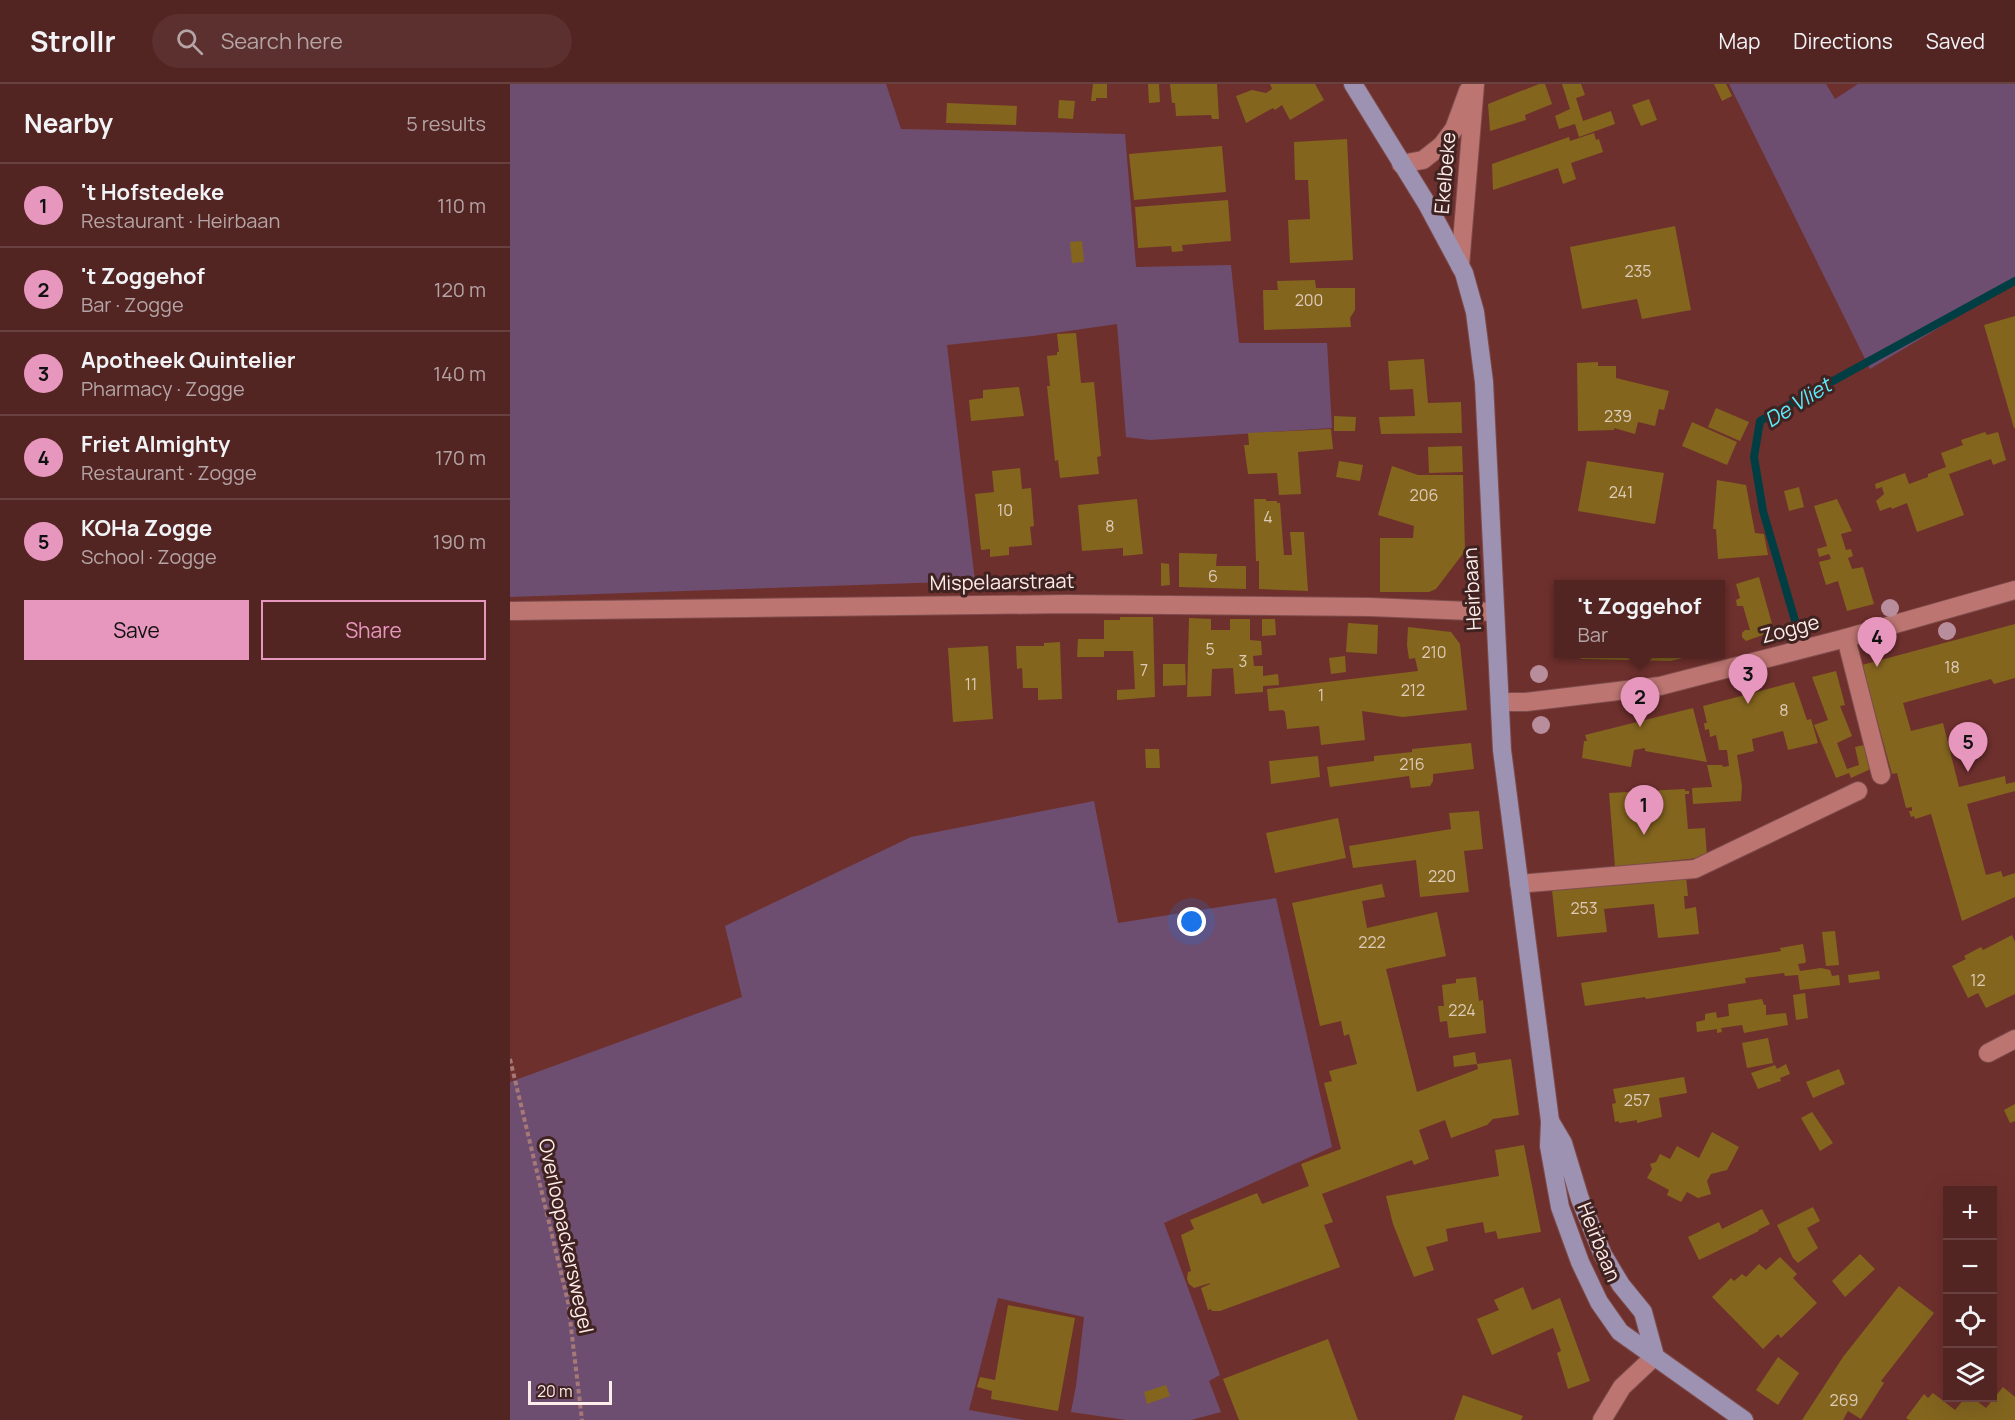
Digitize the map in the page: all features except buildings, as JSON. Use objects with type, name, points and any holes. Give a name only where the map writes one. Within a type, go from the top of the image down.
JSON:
[{"type":"main road","name":"Heirbaan","points":[[1353,84],[1426,204],[1460,267],[1475,312],[1484,381],[1502,750],[1550,1121],[1549,1146],[1560,1207],[1580,1262],[1599,1302],[1620,1332],[1744,1420]]},
{"type":"main road","name":"Heirbaan","points":[[1550,1121],[1563,1143],[1580,1199],[1603,1255],[1621,1285],[1643,1312],[1655,1356]]},
{"type":"street","name":"Ekelbeke","points":[[1401,164],[1423,160],[1442,146],[1454,129],[1473,84]]},
{"type":"street","name":"Ekelbeke","points":[[1460,267],[1473,84]]},
{"type":"street","name":"Zogge","points":[[1501,702],[1526,702],[1660,686],[1846,638],[2015,590]]},
{"type":"street","name":"Mispelaarstraat","points":[[510,611],[1067,603],[1370,607],[1495,612]]},
{"type":"street","points":[[1846,638],[1881,775]]},
{"type":"street","points":[[1519,884],[1695,869],[1858,791]]},
{"type":"street","points":[[1988,1053],[2015,1039]]},
{"type":"street","points":[[1602,1420],[1622,1387],[1655,1356]]},
{"type":"path","name":"Overloopackerswegel","points":[[510,1059],[568,1302],[582,1420]]},
{"type":"shaded area","points":[[510,84],[886,84],[901,129],[1125,134],[1136,267],[1231,265],[1239,343],[1327,343],[1332,428],[1150,440],[1126,437],[1117,324],[947,345],[975,581],[510,597]]},
{"type":"shaded area","points":[[1729,84],[1826,84],[1835,99],[1858,84],[2015,84],[2015,282],[1870,369]]},
{"type":"shaded area","points":[[1094,801],[1118,923],[1276,898],[1332,1147],[1164,1223],[1220,1375],[1209,1381],[1221,1412],[1191,1420],[1126,1420],[1071,1412],[1084,1317],[998,1298],[969,1410],[1025,1420],[510,1420],[510,1082],[742,997],[725,926],[911,837]]},
{"type":"waterway","name":"De Vliet","points":[[1796,624],[1763,511],[1754,457],[1760,421],[2015,281]]},
{"type":"place","name":"Friet Almighty","points":[[1877,667]]},
{"type":"place","name":"Apotheek Quintelier","points":[[1748,704]]},
{"type":"place","name":"'t Zoggehof","points":[[1640,727]]},
{"type":"place","name":"KOHa Zogge","points":[[1968,772]]},
{"type":"place","name":"'t Hofstedeke","points":[[1644,835]]}]
